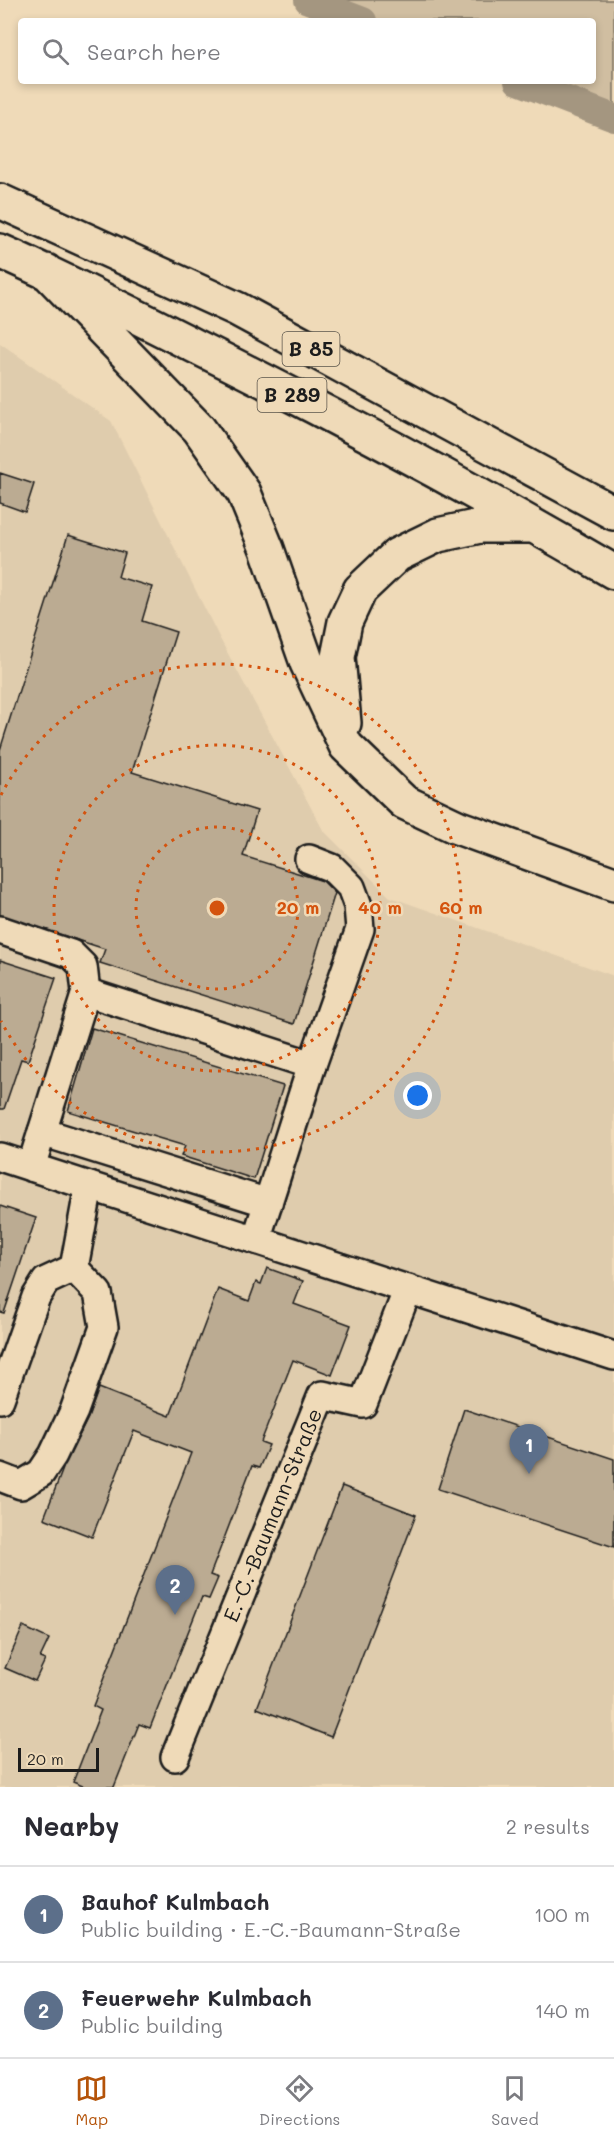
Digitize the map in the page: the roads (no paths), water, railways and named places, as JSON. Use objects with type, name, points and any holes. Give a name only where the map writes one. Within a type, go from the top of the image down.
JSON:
[{"type":"highway","name":"B 85","points":[[0,201],[237,309],[614,513]]},
{"type":"highway","points":[[0,251],[46,271],[199,429],[244,493],[267,549],[307,663],[346,746],[404,802],[458,827],[614,884]]},
{"type":"highway","name":"B 289","points":[[46,271],[284,391],[535,526],[614,572]]},
{"type":"highway","points":[[346,746],[339,657],[345,622],[360,590],[397,555],[438,535],[480,526],[535,526]]},
{"type":"street","points":[[256,1240],[312,1065],[360,929],[358,906],[351,887],[332,868],[309,859]]},
{"type":"street","points":[[0,930],[71,954],[83,966],[86,992],[31,1167]]},
{"type":"street","points":[[86,992],[312,1065]]},
{"type":"street","points":[[42,1132],[268,1203]]},
{"type":"street","points":[[0,1157],[614,1356]]},
{"type":"street","points":[[74,1268],[89,1186]]},
{"type":"street","points":[[0,1400],[36,1297],[46,1281],[74,1268]]},
{"type":"street","points":[[0,1477],[21,1485],[40,1473],[53,1455],[74,1411],[104,1327],[98,1293],[74,1268]]},
{"type":"street","name":"E.-C.-Baumann-Straße","points":[[175,1757],[321,1395],[363,1404],[408,1289]]},
{"type":"waterway","points":[[308,0],[355,18]]},
{"type":"waterway","points":[[526,84],[614,118]]},
{"type":"place","name":"Bauhof Kulmbach","points":[[529,1474]]},
{"type":"place","name":"Feuerwehr Kulmbach","points":[[175,1615]]}]
